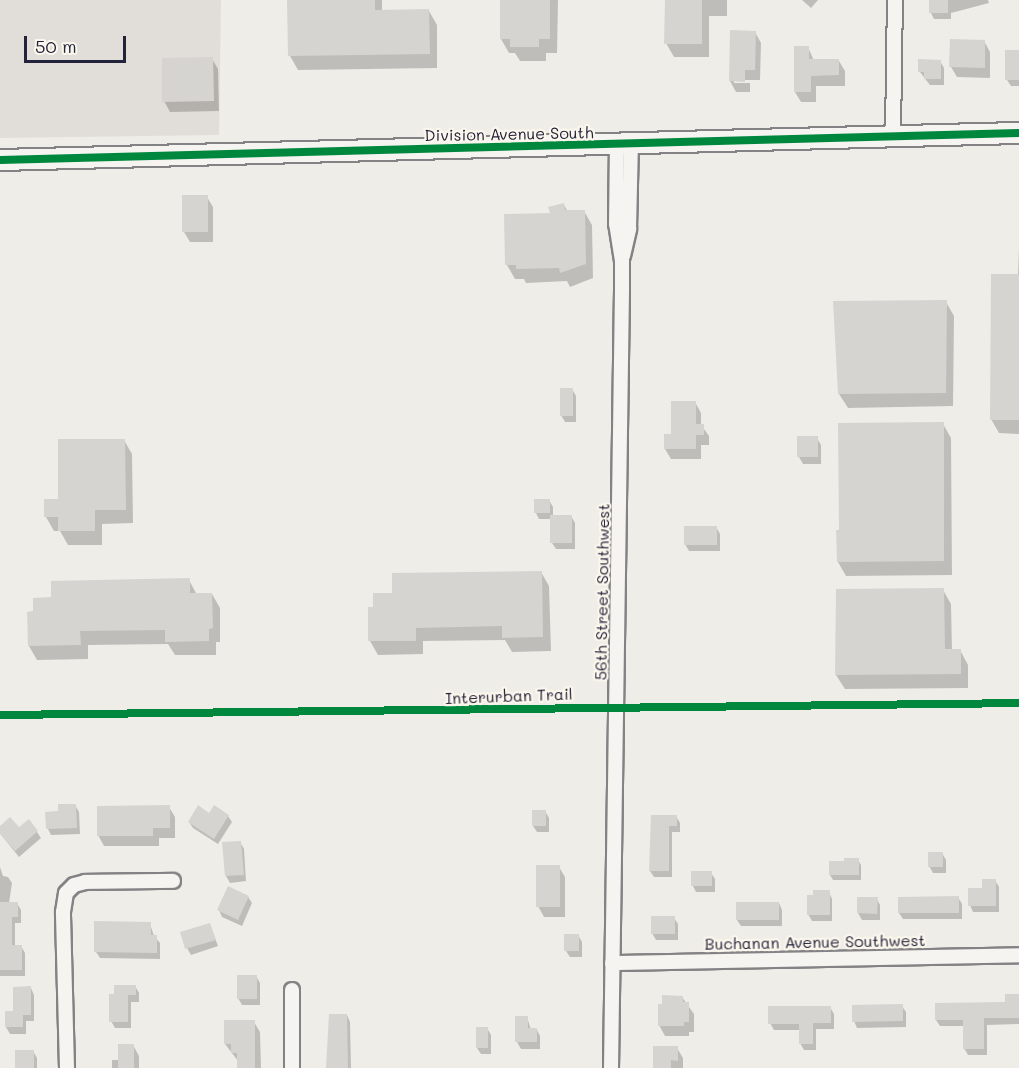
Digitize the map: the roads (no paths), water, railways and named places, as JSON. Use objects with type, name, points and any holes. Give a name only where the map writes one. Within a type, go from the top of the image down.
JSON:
[{"type":"main road","name":"Division Avenue South","points":[[0,160],[1019,133]]},
{"type":"street","points":[[893,136],[895,0]]},
{"type":"street","name":"56th Street Southwest","points":[[611,1068],[622,261],[616,229],[624,144]]},
{"type":"street","points":[[67,1068],[63,912],[64,898],[69,888],[91,881],[173,881]]},
{"type":"street","name":"Buchanan Avenue Southwest","points":[[612,963],[1019,955]]},
{"type":"street","points":[[292,990],[292,1068]]}]
